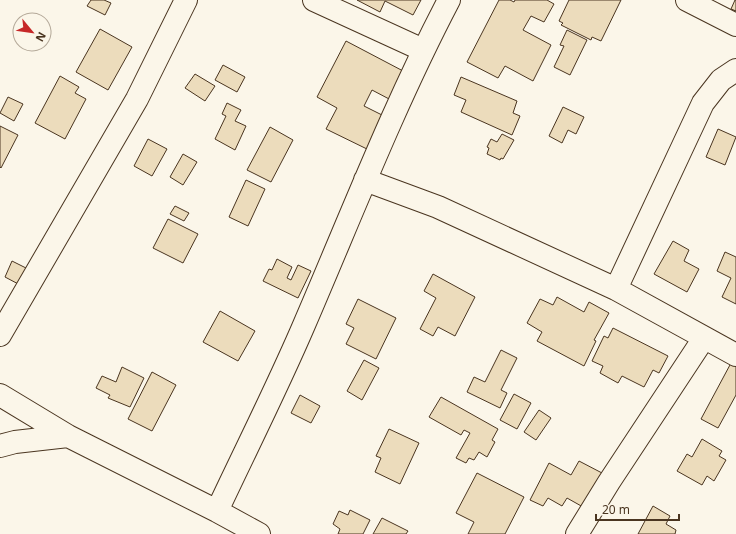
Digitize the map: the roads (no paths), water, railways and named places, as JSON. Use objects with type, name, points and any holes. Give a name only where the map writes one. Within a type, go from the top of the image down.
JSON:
[{"type":"street","points":[[0,335],[137,99],[186,0]]},
{"type":"street","points":[[314,0],[423,50]]},
{"type":"street","points":[[217,511],[303,326],[423,50],[449,0]]},
{"type":"street","points":[[687,0],[736,25]]},
{"type":"street","points":[[616,289],[703,103],[721,80],[736,70]]},
{"type":"street","points":[[366,180],[438,207],[616,289],[736,355]]},
{"type":"street","points":[[577,534],[609,482],[704,338]]},
{"type":"street","points":[[0,395],[68,436],[217,511],[259,534]]},
{"type":"street","points":[[0,446],[15,442],[68,436]]}]
